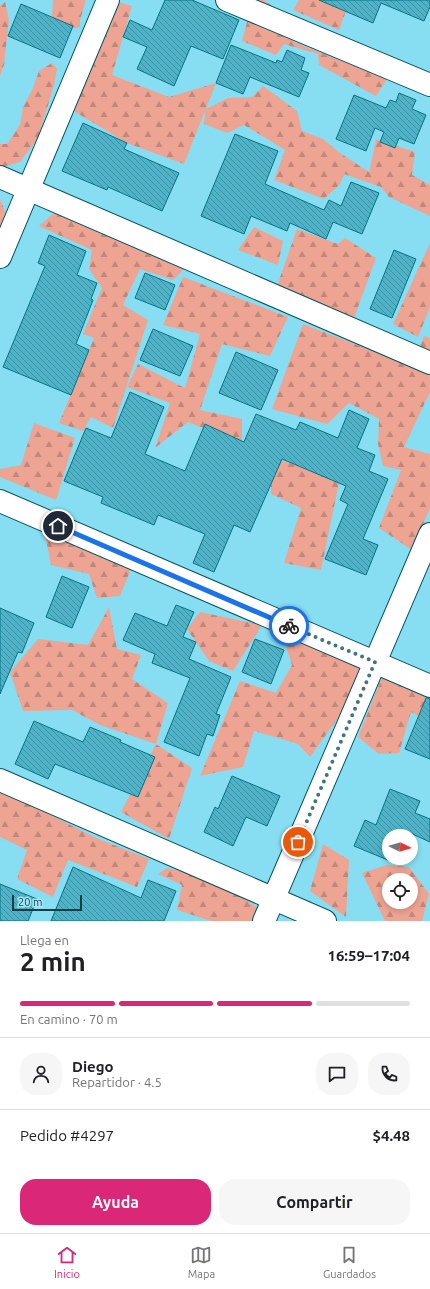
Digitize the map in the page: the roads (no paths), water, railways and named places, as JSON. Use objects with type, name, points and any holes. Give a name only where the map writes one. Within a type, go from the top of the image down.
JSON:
[{"type":"street","points":[[0,257],[108,0]]},
{"type":"street","points":[[227,0],[430,85]]},
{"type":"street","points":[[0,177],[430,363]]},
{"type":"street","points":[[0,501],[430,686]]},
{"type":"street","points":[[264,921],[430,534]]},
{"type":"street","points":[[0,780],[325,921]]}]
